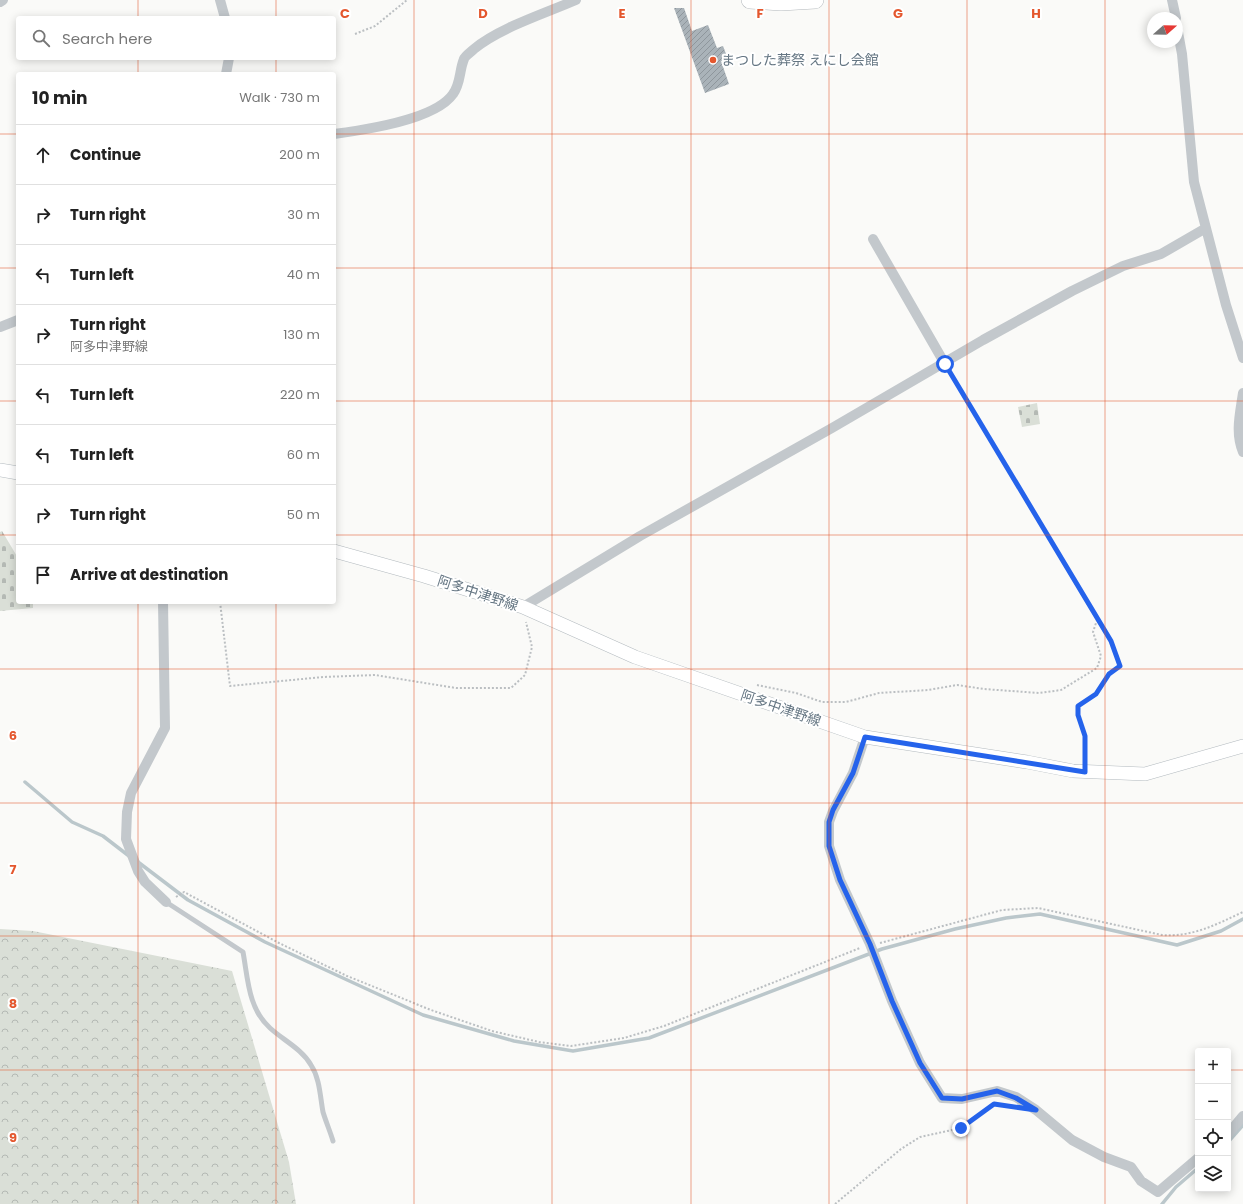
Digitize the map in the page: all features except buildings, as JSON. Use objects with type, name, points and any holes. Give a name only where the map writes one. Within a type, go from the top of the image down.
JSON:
[{"type":"highway","points":[[750,0],[781,2],[815,0]]},
{"type":"street","points":[[220,0],[224,16]]},
{"type":"street","points":[[336,134],[374,128],[399,122],[444,103],[453,95],[459,83],[464,58],[476,47],[516,26],[576,0]]},
{"type":"street","points":[[1172,0],[1175,12]]},
{"type":"street","points":[[1181,48],[1194,182],[1226,305],[1243,358]]},
{"type":"street","points":[[226,72],[229,60]]},
{"type":"street","points":[[522,607],[640,536],[945,364],[983,340],[1072,291],[1123,266],[1161,254],[1206,228]]},
{"type":"street","points":[[873,238],[945,364]]},
{"type":"street","points":[[0,327],[16,321]]},
{"type":"street","points":[[1243,393],[1238,424],[1238,436],[1243,452]]},
{"type":"street","points":[[0,470],[16,473]]},
{"type":"street","name":"阿多中津野線","points":[[336,552],[424,576],[522,607],[635,657],[865,737],[1085,772],[1145,774],[1243,746]]},
{"type":"street","points":[[163,604],[165,728],[135,784],[127,812],[126,831],[130,856],[138,871],[145,882],[166,902]]},
{"type":"street","points":[[865,737],[853,773],[833,810],[828,834],[831,856],[840,880],[870,944],[892,1001],[920,1063],[942,1098],[962,1099],[997,1091],[1016,1098],[1036,1110],[1072,1140],[1104,1157],[1131,1167],[1141,1181],[1158,1192],[1195,1161]]},
{"type":"street","points":[[1231,1130],[1243,1116]]},
{"type":"lane","points":[[166,902],[243,952],[246,979],[256,1010],[269,1027],[296,1049],[311,1064],[316,1075],[323,1111],[333,1141]]},
{"type":"path","points":[[355,34],[375,26],[406,0]]},
{"type":"path","points":[[945,364],[1097,620],[1111,641],[1120,666],[1109,674],[1096,694],[1078,706],[1078,715],[1085,736],[1085,772]]},
{"type":"path","points":[[220,604],[230,686],[323,677],[375,675],[456,688],[511,688],[524,675],[532,647],[522,607]]},
{"type":"path","points":[[750,685],[796,693],[822,702],[846,702],[879,693],[928,690],[957,684],[984,689],[1039,693],[1061,690],[1097,668],[1101,656],[1093,632],[1097,620]]},
{"type":"path","points":[[166,902],[184,892],[279,943],[347,976],[430,1010],[492,1031],[539,1042],[571,1046],[624,1038],[664,1026],[870,944],[886,942],[1002,910],[1038,908],[1162,935],[1180,936],[1213,926],[1243,912]]},
{"type":"path","points":[[835,1204],[901,1149],[920,1137],[961,1128],[994,1104],[1008,1106]]},
{"type":"green space","points":[[1037,403],[1040,424],[1022,427],[1018,407]]},
{"type":"green space","points":[[2,531],[16,555],[16,604],[33,604],[33,608],[0,611],[0,532]]},
{"type":"green space","points":[[0,929],[33,931],[232,971],[289,1162],[296,1204],[0,1204]]},
{"type":"waterway","points":[[25,782],[72,822],[103,836],[129,856]]},
{"type":"waterway","points":[[138,862],[188,900],[265,942],[423,1015],[514,1041],[573,1051],[649,1038],[882,949],[955,929],[1006,918],[1040,914],[1177,945],[1221,931],[1243,919]]},
{"type":"waterway","points":[[1231,1139],[1243,1125]]},
{"type":"waterway","points":[[1162,1204],[1176,1187],[1195,1171]]},
{"type":"place","name":"まつした葬祭 えにし会館","points":[[713,60]]},
{"type":"route","points":[[945,364],[1000,458],[1053,544],[1068,572],[1111,641],[1120,666],[1109,674],[1102,687],[1096,694],[1083,701],[1078,706],[1078,715],[1085,736],[1085,772],[865,737],[853,773],[833,810],[829,822],[829,846],[840,880],[870,944],[892,1001],[920,1063],[942,1098],[962,1099],[997,1091],[1016,1098],[1036,1110],[994,1104],[961,1128]]}]
